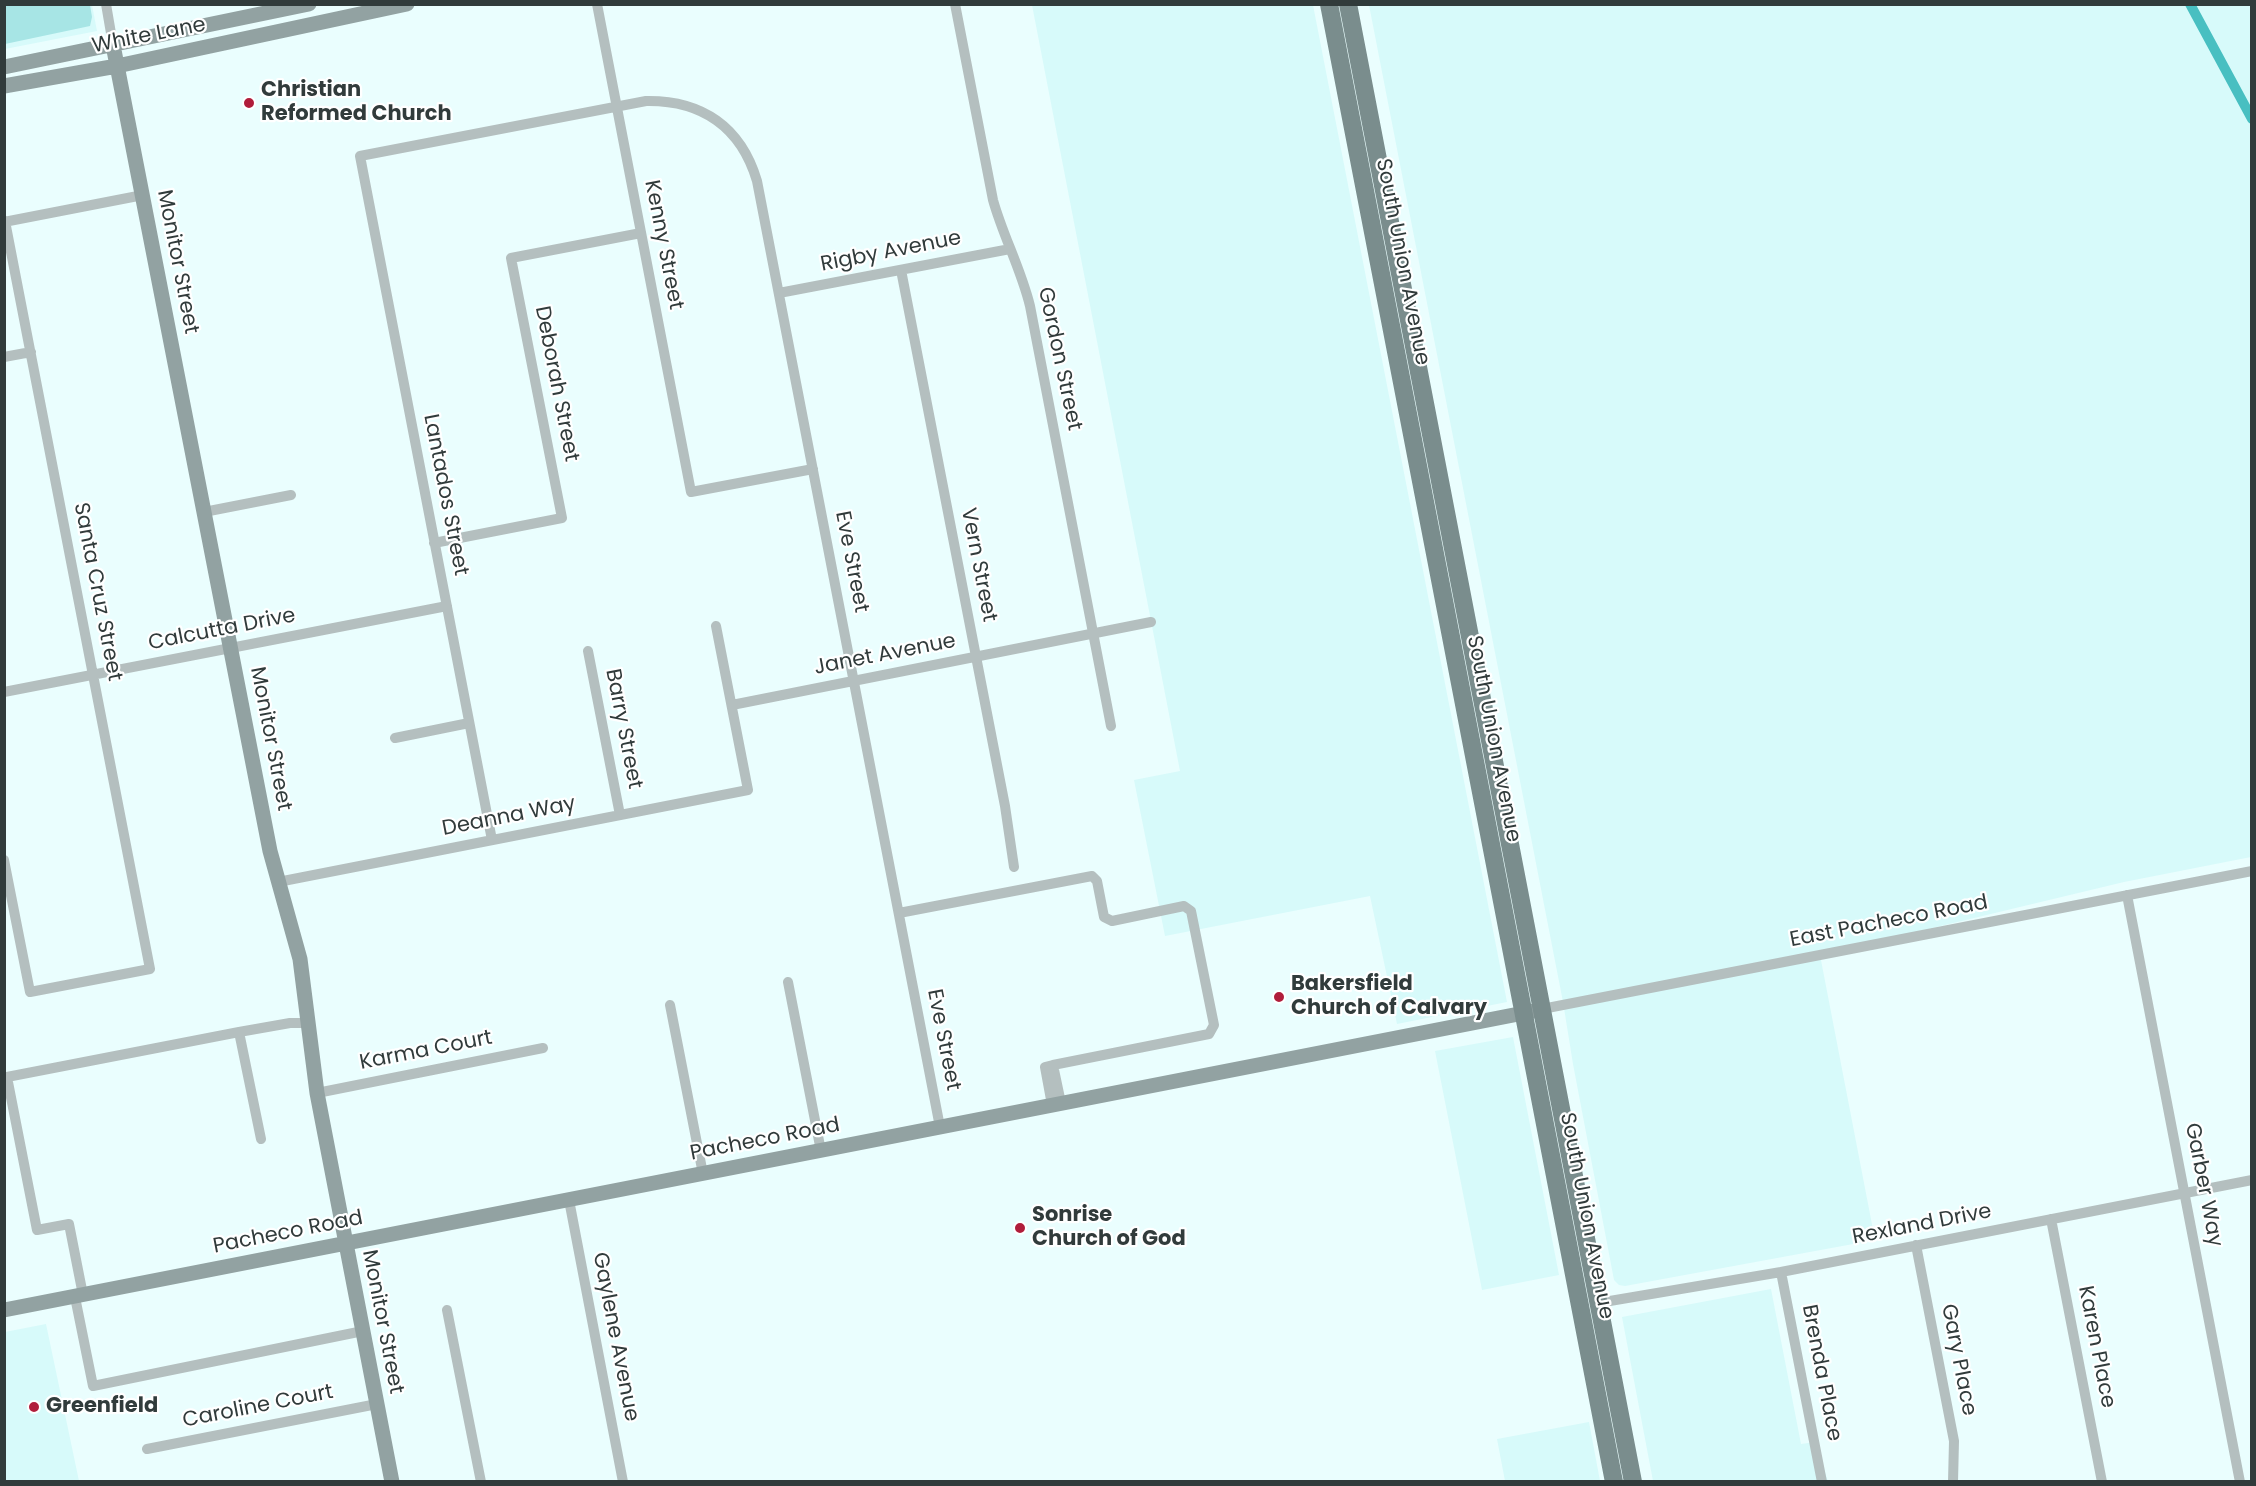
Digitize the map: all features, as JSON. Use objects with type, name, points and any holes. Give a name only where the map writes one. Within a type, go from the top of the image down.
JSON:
[{"type":"main road","name":"South Union Avenue","points":[[1329,4],[1420,477],[1533,1011],[1598,1302],[1633,1482]]},
{"type":"main road","points":[[1336,4],[1341,13],[1352,75],[1354,80],[1362,81]]},
{"type":"main road","name":"South Union Avenue","points":[[1348,4],[1456,564],[1533,1011],[1557,1186],[1614,1482]]},
{"type":"main road","points":[[1358,154],[1362,153],[1367,156],[1381,231],[1394,244]]},
{"type":"main road","points":[[1389,314],[1402,333],[1414,401],[1420,406],[1425,403]]},
{"type":"main road","points":[[1420,477],[1430,480],[1444,551],[1456,564]]},
{"type":"main road","points":[[1557,1186],[1571,1212],[1589,1296],[1593,1301],[1598,1302]]},
{"type":"main road","points":[[1579,1300],[1584,1301],[1591,1313],[1607,1391],[1621,1418]]},
{"type":"street","name":"Monitor Street","points":[[106,4],[270,851],[300,959],[316,1093],[392,1482]]},
{"type":"street","name":"White Lane","points":[[4,67],[309,4]]},
{"type":"street","name":"White Lane","points":[[4,86],[117,66],[368,8],[407,4]]},
{"type":"street","name":"Kenny Street","points":[[597,4],[691,492],[813,469]]},
{"type":"street","name":"Gordon Street","points":[[955,4],[993,200],[1019,268],[1030,306],[1111,726]]},
{"type":"street","name":"Eve Street","points":[[360,156],[617,107],[662,101],[692,107],[715,119],[738,141],[753,166],[940,1127]]},
{"type":"street","name":"Lantados Street","points":[[360,156],[492,840]]},
{"type":"street","points":[[5,221],[143,195]]},
{"type":"street","name":"Santa Cruz Street","points":[[4,860],[30,992],[150,969],[5,221]]},
{"type":"street","name":"Deborah Street","points":[[434,543],[562,518],[511,258],[641,233]]},
{"type":"street","name":"Rigby Avenue","points":[[779,293],[1010,249]]},
{"type":"street","name":"Vern Street","points":[[901,270],[1005,806],[1014,867]]},
{"type":"street","points":[[4,357],[31,352]]},
{"type":"street","points":[[204,512],[291,495]]},
{"type":"street","name":"Calcutta Drive","points":[[4,692],[447,606]]},
{"type":"street","name":"Janet Avenue","points":[[732,705],[1151,622]]},
{"type":"street","points":[[716,626],[732,705]]},
{"type":"street","name":"Barry Street","points":[[588,651],[620,815]]},
{"type":"street","name":"Deanna Way","points":[[278,882],[748,790],[732,705]]},
{"type":"street","points":[[395,738],[470,723]]},
{"type":"street","name":"East Pacheco Road","points":[[1533,1011],[2252,871]]},
{"type":"street","points":[[899,913],[1092,876],[1097,881],[1104,917],[1112,921],[1184,906],[1191,911],[1214,1025],[1209,1034],[1053,1065],[1057,1104]]},
{"type":"street","name":"Garber Way","points":[[2127,895],[2240,1482]]},
{"type":"street","points":[[788,982],[821,1150]]},
{"type":"street","points":[[670,1005],[703,1174]]},
{"type":"street","name":"Pacheco Road","points":[[4,1310],[1533,1011]]},
{"type":"street","points":[[309,1023],[290,1023],[239,1032],[7,1077],[37,1230],[69,1224],[93,1386],[363,1331]]},
{"type":"street","points":[[239,1032],[261,1139]]},
{"type":"street","name":"Karma Court","points":[[316,1093],[543,1048]]},
{"type":"street","name":"Rexland Drive","points":[[1598,1302],[1781,1272],[2252,1180]]},
{"type":"street","name":"Gaylene Avenue","points":[[569,1200],[623,1482]]},
{"type":"street","name":"Karen Place","points":[[2051,1219],[2102,1482]]},
{"type":"street","name":"Gary Place","points":[[1916,1245],[1954,1441],[1953,1482]]},
{"type":"street","name":"Brenda Place","points":[[1781,1272],[1822,1482]]},
{"type":"street","points":[[447,1310],[481,1482]]},
{"type":"street","name":"Caroline Court","points":[[147,1449],[377,1404]]},
{"type":"shaded area","points":[[5,4],[90,5],[92,17],[90,26],[5,44]]},
{"type":"shaded area","points":[[5,5],[92,5],[97,31],[5,49]]},
{"type":"shaded area","points":[[1032,5],[1313,5],[1507,1002],[1397,1024],[1370,896],[1165,936],[1134,780],[1180,771]]},
{"type":"shaded area","points":[[1369,5],[2251,5],[2251,857],[2124,882],[1820,955],[1875,1240],[1625,1286],[1619,1285],[1614,1280],[1563,1002]]},
{"type":"shaded area","points":[[1513,1037],[1559,1275],[1482,1290],[1435,1051]]},
{"type":"shaded area","points":[[1771,1289],[1801,1444],[1815,1442],[1828,1481],[1653,1481],[1622,1317]]},
{"type":"shaded area","name":"Greenfield","points":[[46,1324],[79,1481],[5,1481],[5,1332]]},
{"type":"shaded area","points":[[1589,1422],[1600,1481],[1505,1481],[1497,1439]]},
{"type":"waterway","points":[[2190,4],[2252,119]]},
{"type":"place","name":"Christian Reformed Church","points":[[249,103]]},
{"type":"place","name":"Bakersfield Church of Calvary","points":[[1279,997]]},
{"type":"place","name":"Sonrise Church of God","points":[[1020,1228]]},
{"type":"place","name":"Greenfield","points":[[34,1407]]}]
